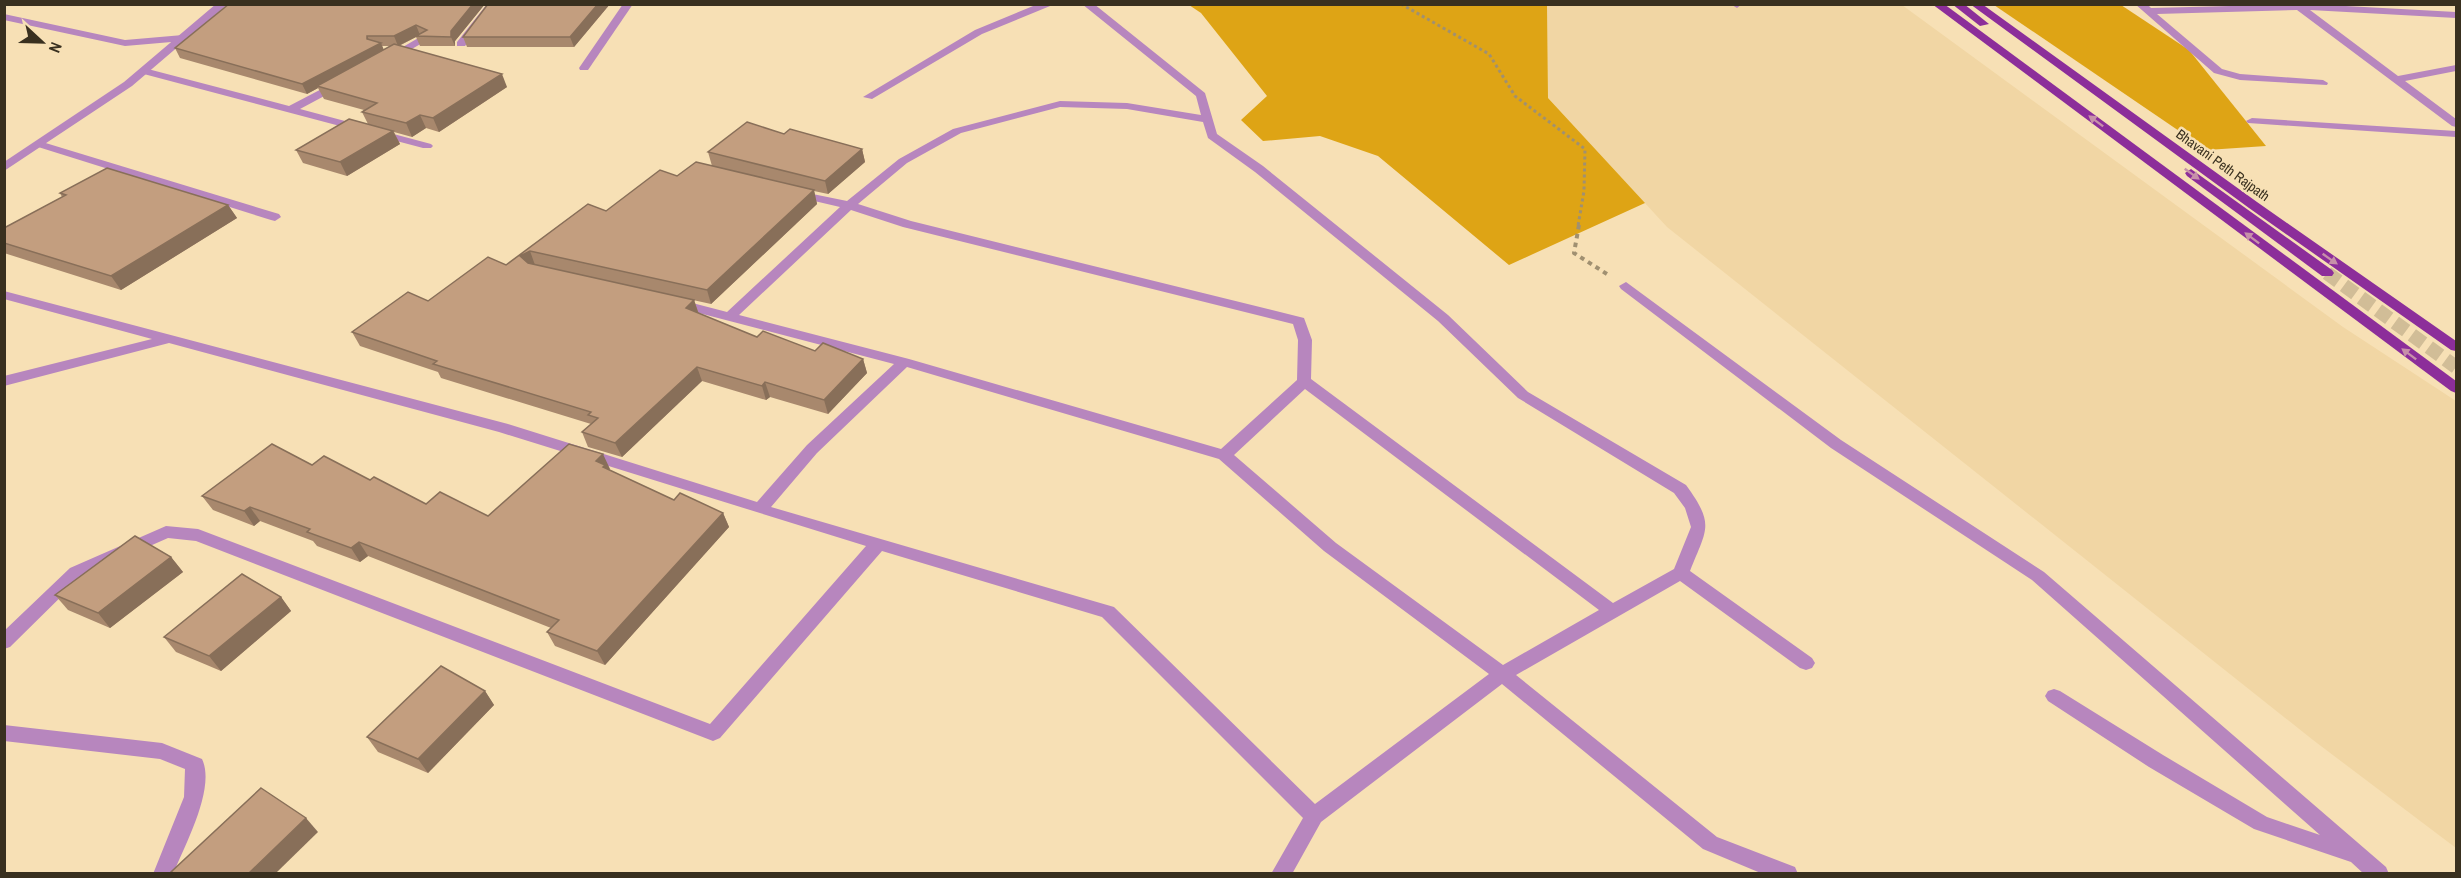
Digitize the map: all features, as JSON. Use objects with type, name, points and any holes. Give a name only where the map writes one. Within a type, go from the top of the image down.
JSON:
[{"type":"main road","points":[[1937,4],[2457,388]]},
{"type":"main road","points":[[1958,4],[2327,273]]},
{"type":"main road","name":"Bhavani Peth Rajpath","points":[[1975,4],[2262,212],[2457,347]]},
{"type":"street","points":[[4,168],[144,71],[223,4]]},
{"type":"street","points":[[461,44],[493,4]]},
{"type":"street","points":[[584,68],[628,4]]},
{"type":"street","points":[[868,96],[979,29],[1012,15],[1050,4]]},
{"type":"street","points":[[1088,4],[1202,95],[1212,136],[1259,169],[1443,318],[1523,395],[1680,489],[1692,507],[1699,527],[1681,573],[1502,674],[1314,816],[1281,873]]},
{"type":"street","points":[[2299,6],[2457,124]]},
{"type":"street","points":[[2144,8],[2299,6],[2457,15]]},
{"type":"street","points":[[2144,8],[2211,66],[2224,74],[2323,83]]},
{"type":"street","points":[[4,16],[125,43],[183,38]]},
{"type":"street","points":[[383,61],[424,39]]},
{"type":"street","points":[[2397,79],[2457,68]]},
{"type":"street","points":[[144,71],[427,146]]},
{"type":"street","points":[[290,110],[352,77]]},
{"type":"street","points":[[731,315],[849,205],[903,161],[957,131],[1060,104],[1127,106],[1208,120]]},
{"type":"street","points":[[2252,121],[2457,134]]},
{"type":"street","points":[[39,144],[274,216]]},
{"type":"street","points":[[782,189],[849,205],[907,224],[1299,321],[1305,340],[1304,381],[1224,455]]},
{"type":"street","points":[[1626,286],[1836,444],[2038,576],[2357,857],[2379,873]]},
{"type":"street","points":[[4,295],[503,428],[760,509],[1108,612],[1314,816]]},
{"type":"street","points":[[662,300],[731,315],[904,362],[1224,455],[1330,547],[1502,674],[1710,843],[1788,873]]},
{"type":"street","points":[[4,381],[168,339]]},
{"type":"street","points":[[760,509],[812,449],[904,362]]},
{"type":"street","points":[[1304,381],[1612,611]]},
{"type":"street","points":[[4,642],[76,572],[166,532],[198,535],[713,733],[879,543]]},
{"type":"street","points":[[1681,573],[1806,663]]},
{"type":"street","points":[[2054,696],[2156,761],[2261,823],[2357,857]]},
{"type":"street","points":[[4,733],[162,751],[195,765],[194,797],[163,873]]},
{"type":"path","points":[[1401,4],[1489,54],[1515,96],[1585,149],[1584,191],[1574,253],[1626,286]]},
{"type":"shaded area","points":[[1189,5],[1547,5],[1548,98],[1645,203],[1509,265],[1378,156],[1320,136],[1263,141],[1241,120],[1267,96],[1201,13]]},
{"type":"shaded area","points":[[1547,5],[1902,5],[2343,327],[2456,401],[2456,848],[2313,740],[1667,227],[1548,98]]},
{"type":"shaded area","points":[[1994,5],[2121,5],[2189,50],[2266,146],[2207,150]]},
{"type":"building","points":[[229,4],[473,4],[451,31],[451,37],[416,36],[427,30],[416,25],[394,36],[367,36],[367,39],[381,43],[302,84],[175,48]]},
{"type":"building","points":[[488,4],[598,4],[570,37],[463,37]]},
{"type":"building","points":[[394,44],[502,74],[433,118],[420,115],[406,123],[362,112],[377,103],[317,86]]},
{"type":"building","points":[[349,119],[393,131],[340,162],[296,150]]},
{"type":"building","points":[[747,122],[784,134],[790,129],[862,149],[825,181],[708,152]]},
{"type":"building","points":[[696,162],[814,190],[707,290],[530,251],[520,256],[528,263],[694,300],[686,308],[757,337],[763,331],[815,351],[823,343],[863,359],[824,400],[765,382],[762,386],[697,367],[615,443],[582,432],[598,418],[588,415],[591,412],[433,364],[437,361],[352,332],[408,292],[428,301],[488,257],[506,265],[588,204],[606,211],[660,170],[677,176]]},
{"type":"building","points":[[107,168],[228,205],[111,276],[4,243],[4,228],[66,195],[60,193]]},
{"type":"building","points":[[272,444],[312,465],[324,456],[370,480],[374,477],[426,504],[440,492],[488,516],[569,444],[603,454],[596,461],[605,465],[603,467],[674,500],[680,493],[723,513],[597,651],[547,632],[559,620],[359,542],[351,548],[307,532],[310,529],[250,507],[244,511],[202,496]]},
{"type":"building","points":[[135,536],[171,557],[98,613],[55,595]]},
{"type":"building","points":[[242,574],[281,597],[209,656],[164,637]]},
{"type":"building","points":[[441,666],[485,691],[418,759],[367,737]]},
{"type":"building","points":[[261,788],[306,818],[249,873],[171,872]]},
{"type":"tunnel","points":[[2327,273],[2456,367]]}]
